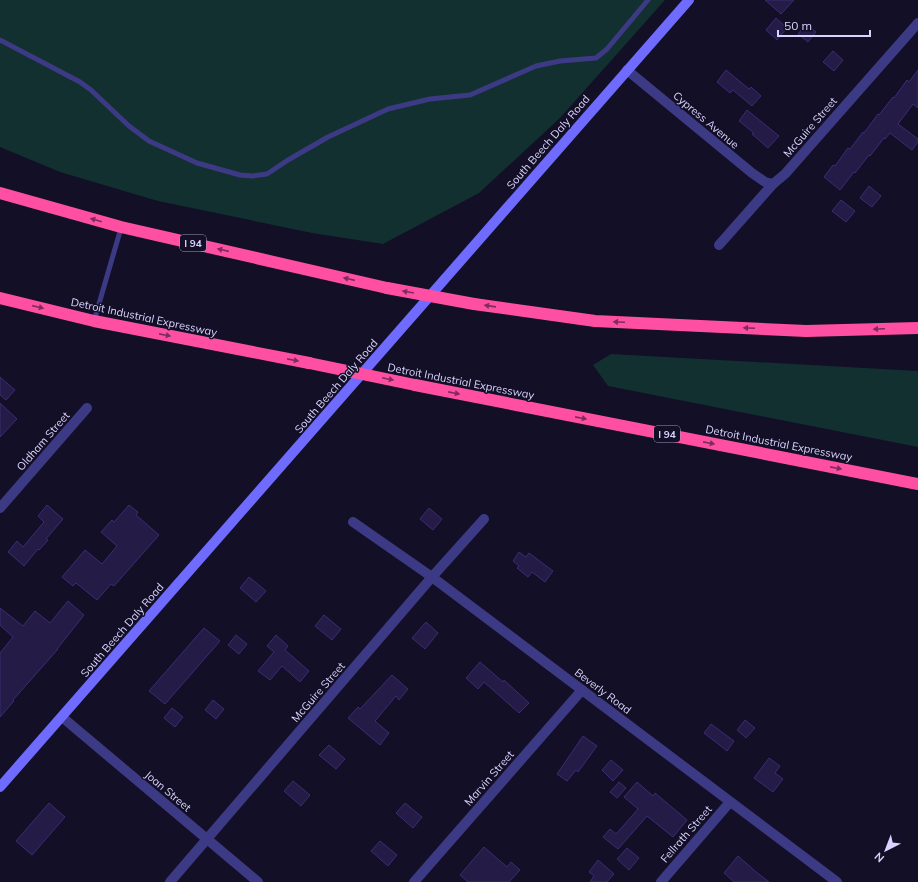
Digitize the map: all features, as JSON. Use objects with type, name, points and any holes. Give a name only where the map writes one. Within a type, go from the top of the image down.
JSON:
[{"type":"highway","name":"I 94","points":[[0,193],[121,227],[388,288],[474,304],[595,321],[806,331],[918,328]]},
{"type":"highway","name":"Detroit Industrial Expressway","points":[[0,298],[94,321],[918,484]]},
{"type":"street","name":"South Beech Daly Road","points":[[0,788],[689,0]]},
{"type":"street","name":"McGuire Street","points":[[719,245],[773,184],[785,174],[918,23]]},
{"type":"street","name":"Cypress Avenue","points":[[627,70],[752,173],[765,182],[773,184]]},
{"type":"street","name":"Oldham Street","points":[[0,508],[87,408]]},
{"type":"street","name":"McGuire Street","points":[[170,882],[484,518]]},
{"type":"street","name":"Beverly Road","points":[[353,522],[432,577],[837,882]]},
{"type":"street","name":"Marvin Street","points":[[414,882],[582,690]]},
{"type":"street","name":"Joan Street","points":[[62,717],[258,882]]},
{"type":"street","name":"Fellrath Street","points":[[661,882],[730,802]]},
{"type":"lane","points":[[0,40],[80,82],[91,90],[129,126],[149,141],[197,163],[240,175],[252,176],[267,174],[328,137],[388,109],[430,99],[470,95],[536,66],[548,63],[596,58],[607,49],[648,0]]},
{"type":"lane","points":[[94,321],[121,227]]},
{"type":"green space","points":[[0,0],[665,0],[560,118],[479,193],[383,244],[312,233],[158,201],[60,172],[0,147]]},
{"type":"green space","points":[[611,354],[918,371],[918,447],[608,386],[593,365]]},
{"type":"building","points":[[765,0],[794,0],[781,14]]},
{"type":"building","points":[[776,18],[787,28],[777,40],[766,30]]},
{"type":"building","points":[[806,24],[816,32],[808,42],[798,34]]},
{"type":"building","points":[[833,51],[843,60],[834,71],[823,62]]},
{"type":"building","points":[[726,70],[749,89],[751,87],[761,96],[752,106],[733,90],[730,93],[717,82]]},
{"type":"building","points":[[918,70],[918,108],[913,104],[898,124],[918,139],[918,142],[912,150],[890,133],[885,139],[884,138],[870,156],[869,155],[855,173],[854,172],[840,190],[824,177],[833,165],[835,166],[848,148],[850,149],[863,132],[864,133],[893,97],[894,98],[907,80],[909,82]]},
{"type":"building","points":[[747,110],[779,136],[768,148],[752,134],[754,133],[739,121]]},
{"type":"building","points":[[869,186],[881,196],[872,207],[860,198]]},
{"type":"building","points":[[841,200],[855,211],[846,222],[832,211]]},
{"type":"building","points":[[0,377],[15,390],[6,400],[0,395]]},
{"type":"building","points":[[0,403],[17,419],[0,437]]},
{"type":"building","points":[[47,505],[63,519],[46,539],[48,540],[39,550],[38,549],[24,566],[8,552],[17,541],[23,547],[44,522],[38,516]]},
{"type":"building","points":[[129,505],[138,512],[136,515],[159,535],[114,586],[111,584],[97,600],[76,583],[73,586],[62,577],[85,550],[102,564],[117,546],[101,532],[112,520],[114,522]]},
{"type":"building","points":[[429,508],[442,519],[433,530],[420,519]]},
{"type":"building","points":[[519,552],[526,557],[529,553],[553,571],[545,582],[532,572],[528,577],[517,568],[519,566],[513,561]]},
{"type":"building","points":[[249,577],[266,591],[256,602],[240,588]]},
{"type":"building","points":[[68,601],[84,615],[58,649],[0,717],[0,653],[13,637],[0,625],[0,608],[23,626],[35,611],[50,623]]},
{"type":"building","points":[[324,615],[341,629],[332,640],[315,626]]},
{"type":"building","points":[[426,622],[438,633],[425,649],[412,638]]},
{"type":"building","points":[[204,628],[220,641],[165,704],[149,691]]},
{"type":"building","points":[[236,635],[247,644],[239,654],[228,645]]},
{"type":"building","points":[[276,635],[288,646],[285,650],[309,671],[300,682],[282,666],[270,680],[258,671],[274,652],[267,646]]},
{"type":"building","points":[[480,662],[503,682],[504,680],[529,703],[519,713],[484,682],[478,689],[466,678]]},
{"type":"building","points":[[392,675],[408,689],[399,700],[396,696],[375,721],[389,733],[380,745],[348,718],[358,707],[360,709]]},
{"type":"building","points":[[213,700],[224,709],[216,719],[205,710]]},
{"type":"building","points":[[172,708],[183,717],[175,727],[164,718]]},
{"type":"building","points":[[745,720],[755,728],[746,738],[737,730]]},
{"type":"building","points":[[711,724],[734,741],[727,751],[704,733]]},
{"type":"building","points":[[583,736],[597,746],[578,772],[576,770],[567,781],[557,774]]},
{"type":"building","points":[[329,745],[345,759],[336,769],[319,755]]},
{"type":"building","points":[[769,758],[780,766],[775,773],[783,779],[773,792],[754,778]]},
{"type":"building","points":[[611,760],[623,770],[613,781],[602,770]]},
{"type":"building","points":[[293,781],[310,795],[301,806],[284,791]]},
{"type":"building","points":[[619,782],[626,788],[617,798],[610,792]]},
{"type":"building","points":[[637,782],[653,796],[655,793],[687,820],[673,837],[647,816],[618,849],[603,837],[610,829],[616,834],[638,809],[624,797]]},
{"type":"building","points":[[49,803],[65,817],[32,855],[16,841]]},
{"type":"building","points":[[405,803],[422,817],[413,828],[396,813]]},
{"type":"building","points":[[380,841],[397,855],[388,866],[371,851]]},
{"type":"building","points":[[484,847],[507,867],[511,862],[520,870],[509,882],[468,882],[460,875]]},
{"type":"building","points":[[627,848],[639,858],[629,870],[617,859]]},
{"type":"building","points":[[738,856],[769,882],[734,882],[724,873]]},
{"type":"building","points":[[598,860],[614,874],[607,882],[590,882],[594,876],[589,872]]}]
